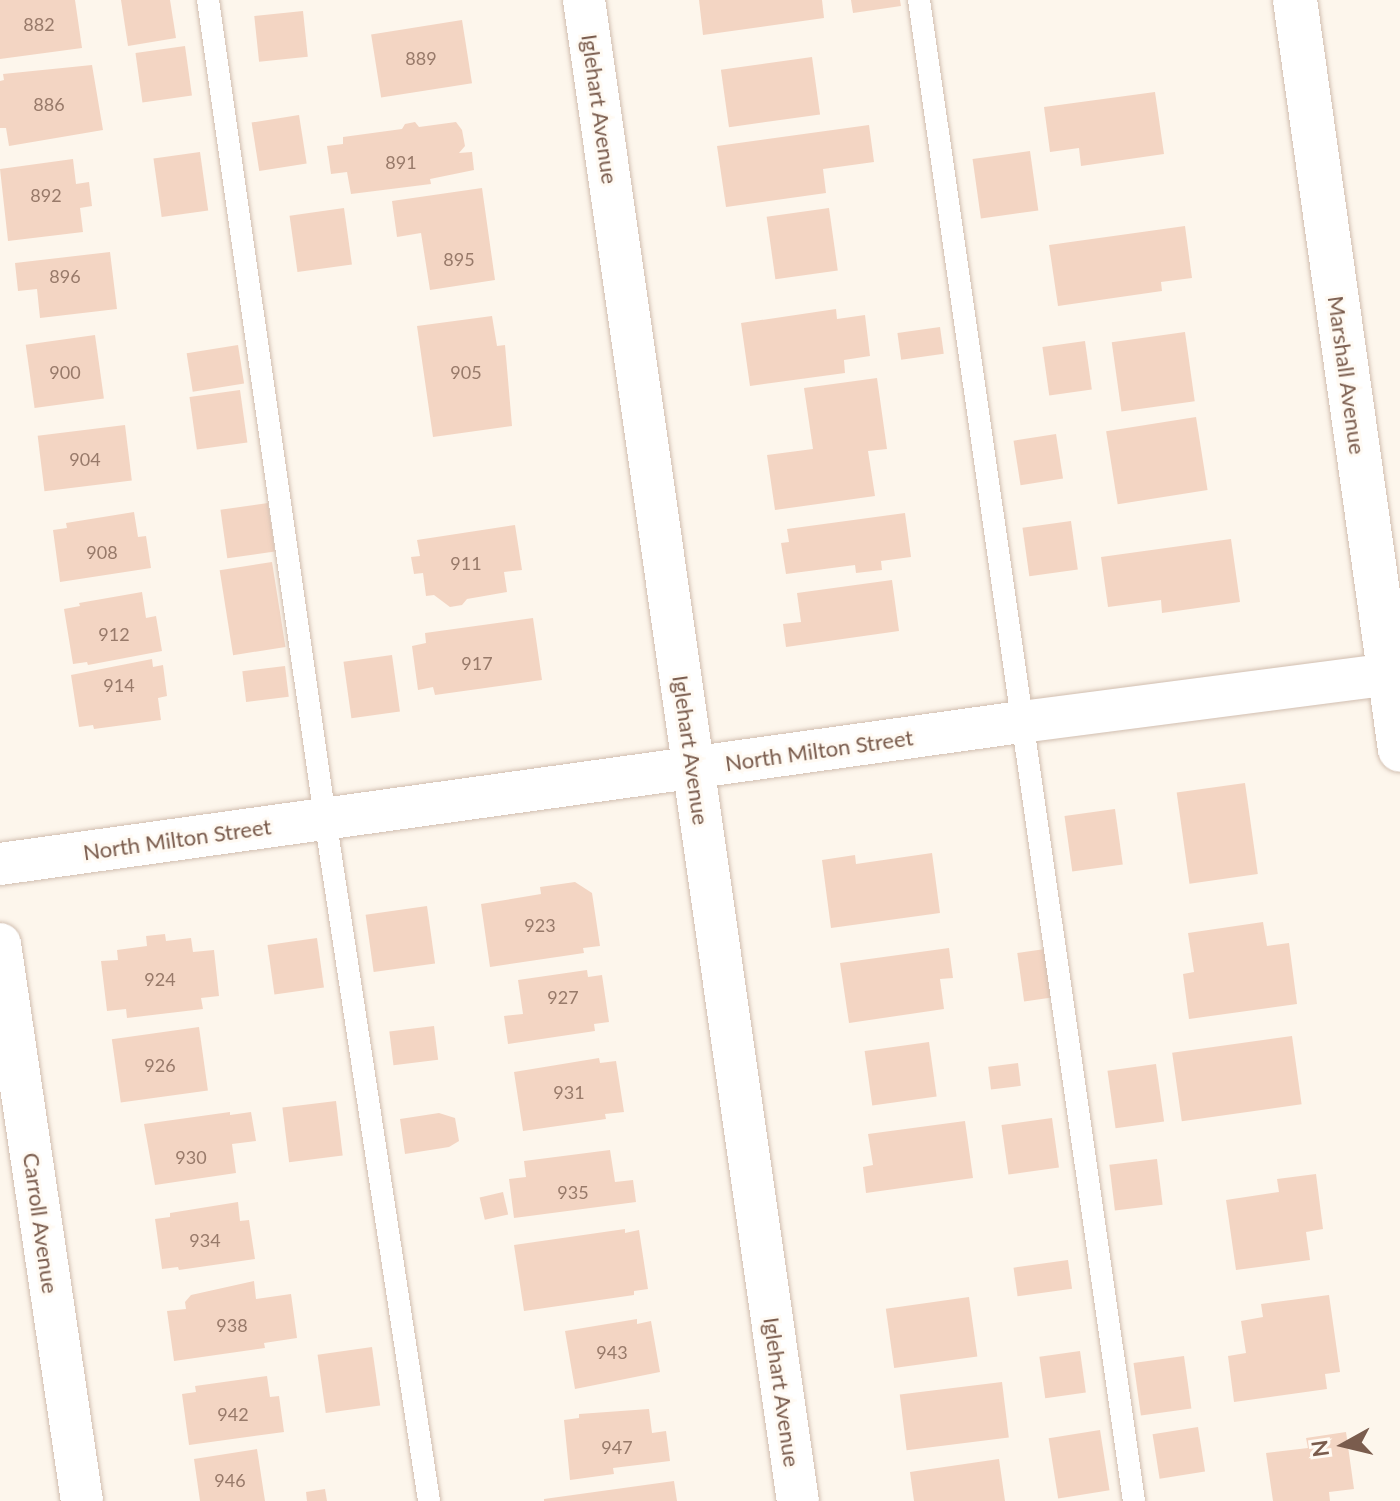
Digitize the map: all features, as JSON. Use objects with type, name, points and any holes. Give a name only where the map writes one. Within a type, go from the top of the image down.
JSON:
[{"type":"street","name":"Iglehart Avenue","points":[[584,0],[798,1501]]},
{"type":"street","name":"Marshall Avenue","points":[[1295,0],[1395,674],[1400,750]]},
{"type":"street","name":"North Milton Street","points":[[0,864],[1021,722],[1395,674]]},
{"type":"street","name":"Carroll Avenue","points":[[0,944],[82,1501]]},
{"type":"lane","points":[[208,0],[325,818],[429,1501]]},
{"type":"lane","points":[[919,0],[1134,1501]]},
{"type":"building","points":[[0,0],[75,0],[82,48],[0,59]]},
{"type":"building","points":[[121,0],[170,0],[176,38],[128,46]]},
{"type":"building","points":[[699,0],[822,0],[824,18],[703,35]]},
{"type":"building","points":[[851,0],[900,0],[901,6],[853,13]]},
{"type":"building","points":[[303,11],[308,57],[259,62],[254,16]]},
{"type":"building","points":[[462,20],[472,83],[381,98],[371,34]]},
{"type":"building","points":[[185,46],[192,96],[142,102],[135,53]]},
{"type":"building","points":[[812,57],[820,114],[729,127],[721,70]]},
{"type":"building","points":[[92,65],[103,130],[9,146],[6,128],[0,128],[0,81],[4,80],[3,74]]},
{"type":"building","points":[[1155,92],[1164,154],[1081,166],[1079,148],[1050,152],[1044,107]]},
{"type":"building","points":[[299,115],[307,163],[259,171],[252,123]]},
{"type":"building","points":[[415,122],[419,127],[456,122],[462,130],[465,146],[459,153],[472,152],[474,170],[430,179],[431,184],[351,194],[347,172],[331,174],[327,146],[343,144],[343,137],[402,129],[405,124]]},
{"type":"building","points":[[869,125],[874,162],[823,169],[826,193],[726,207],[717,146]]},
{"type":"building","points":[[1030,151],[1038,210],[981,218],[973,159]]},
{"type":"building","points":[[200,152],[208,210],[162,217],[153,159]]},
{"type":"building","points":[[73,159],[76,184],[89,182],[92,206],[80,208],[83,232],[8,241],[0,169]]},
{"type":"building","points":[[482,188],[495,280],[430,290],[421,233],[397,237],[392,201]]},
{"type":"building","points":[[344,208],[352,264],[297,272],[290,216]]},
{"type":"building","points":[[829,208],[838,270],[775,279],[767,217]]},
{"type":"building","points":[[1185,226],[1192,278],[1161,282],[1162,291],[1058,306],[1049,245]]},
{"type":"building","points":[[110,252],[117,309],[40,318],[37,289],[18,291],[15,263]]},
{"type":"building","points":[[836,309],[837,319],[865,315],[870,356],[844,360],[845,373],[750,386],[741,323]]},
{"type":"building","points":[[492,316],[497,346],[505,345],[512,426],[433,437],[417,326]]},
{"type":"building","points":[[940,327],[944,354],[901,360],[897,333]]},
{"type":"building","points":[[1185,332],[1195,401],[1121,412],[1112,342]]},
{"type":"building","points":[[95,335],[104,398],[35,408],[26,345]]},
{"type":"building","points":[[1085,341],[1092,390],[1049,396],[1042,347]]},
{"type":"building","points":[[238,345],[244,384],[193,392],[187,353]]},
{"type":"building","points":[[877,378],[887,449],[868,451],[875,496],[775,510],[767,455],[813,449],[804,388]]},
{"type":"building","points":[[240,390],[247,442],[197,450],[189,397]]},
{"type":"building","points":[[1196,417],[1208,490],[1118,504],[1106,431]]},
{"type":"building","points":[[125,425],[132,481],[44,491],[38,436]]},
{"type":"building","points":[[1056,434],[1063,478],[1021,485],[1014,441]]},
{"type":"building","points":[[268,503],[275,552],[227,558],[220,510]]},
{"type":"building","points":[[134,512],[138,537],[146,536],[151,568],[60,582],[53,530],[67,528],[66,523]]},
{"type":"building","points":[[905,513],[911,557],[881,561],[882,570],[856,573],[855,565],[786,574],[781,543],[789,542],[787,529]]},
{"type":"building","points":[[1071,521],[1078,570],[1029,576],[1022,528]]},
{"type":"building","points":[[515,525],[522,570],[504,572],[507,592],[467,599],[462,605],[450,607],[434,595],[426,596],[423,573],[414,574],[411,557],[420,556],[417,540]]},
{"type":"building","points":[[1231,539],[1240,602],[1162,613],[1161,600],[1108,607],[1101,557]]},
{"type":"building","points":[[272,562],[285,647],[233,655],[220,570]]},
{"type":"building","points":[[892,580],[899,631],[786,647],[783,624],[801,622],[797,593]]},
{"type":"building","points":[[142,592],[146,618],[156,616],[162,651],[88,665],[87,662],[73,664],[64,609],[80,606],[79,603]]},
{"type":"building","points":[[533,618],[542,680],[435,695],[433,687],[418,690],[412,646],[426,643],[425,633]]},
{"type":"building","points":[[392,655],[400,711],[351,718],[343,662]]},
{"type":"building","points":[[152,659],[153,667],[163,665],[167,696],[158,698],[161,720],[94,729],[93,725],[79,727],[71,675]]},
{"type":"building","points":[[285,666],[289,697],[246,702],[242,671]]},
{"type":"building","points":[[1245,783],[1258,874],[1189,884],[1177,793]]},
{"type":"building","points":[[1115,809],[1123,864],[1072,872],[1064,816]]},
{"type":"building","points":[[932,853],[940,913],[831,928],[822,860],[855,855],[856,864]]},
{"type":"building","points":[[575,882],[592,893],[600,946],[583,948],[584,953],[490,967],[481,904],[541,894],[540,887]]},
{"type":"building","points":[[427,906],[435,963],[374,972],[366,915]]},
{"type":"building","points":[[1263,922],[1267,946],[1289,943],[1297,1004],[1189,1019],[1183,974],[1194,972],[1188,933]]},
{"type":"building","points":[[165,934],[166,941],[191,938],[193,952],[214,950],[219,996],[201,998],[203,1009],[127,1018],[126,1009],[107,1011],[101,961],[118,960],[117,950],[147,946],[146,936]]},
{"type":"building","points":[[317,938],[324,988],[274,994],[267,945]]},
{"type":"building","points":[[949,948],[953,978],[940,979],[944,1009],[849,1023],[840,963]]},
{"type":"building","points":[[1045,949],[1052,998],[1024,1001],[1017,953]]},
{"type":"building","points":[[587,970],[588,977],[602,975],[609,1022],[594,1024],[595,1031],[508,1044],[504,1016],[523,1014],[518,980]]},
{"type":"building","points":[[434,1026],[438,1060],[393,1065],[389,1031]]},
{"type":"building","points":[[199,1027],[208,1090],[121,1103],[112,1039]]},
{"type":"building","points":[[1292,1036],[1302,1104],[1182,1121],[1172,1053]]},
{"type":"building","points":[[929,1042],[937,1096],[872,1106],[865,1051]]},
{"type":"building","points":[[599,1058],[600,1063],[616,1061],[624,1112],[605,1114],[606,1119],[523,1131],[514,1072]]},
{"type":"building","points":[[1018,1063],[1021,1086],[991,1089],[988,1067]]},
{"type":"building","points":[[1156,1064],[1164,1121],[1116,1128],[1107,1071]]},
{"type":"building","points":[[336,1101],[343,1156],[289,1162],[282,1108]]},
{"type":"building","points":[[230,1112],[230,1115],[251,1112],[256,1141],[232,1144],[236,1173],[155,1185],[144,1124]]},
{"type":"building","points":[[439,1113],[455,1118],[459,1141],[449,1147],[405,1154],[400,1119]]},
{"type":"building","points":[[1052,1118],[1059,1168],[1008,1175],[1001,1125]]},
{"type":"building","points":[[965,1121],[973,1178],[866,1193],[863,1167],[873,1165],[868,1134]]},
{"type":"building","points":[[610,1150],[615,1182],[633,1180],[636,1202],[514,1218],[509,1179],[526,1177],[524,1161]]},
{"type":"building","points":[[1157,1159],[1163,1205],[1115,1211],[1109,1165]]},
{"type":"building","points":[[1316,1174],[1323,1229],[1306,1232],[1310,1260],[1236,1270],[1226,1200],[1279,1192],[1277,1179]]},
{"type":"building","points":[[503,1192],[508,1214],[485,1220],[480,1197]]},
{"type":"building","points":[[238,1202],[240,1221],[249,1220],[255,1259],[179,1270],[178,1267],[162,1269],[155,1219],[170,1217],[170,1213]]},
{"type":"building","points":[[625,1229],[625,1233],[639,1230],[648,1289],[634,1291],[634,1295],[524,1311],[514,1245]]},
{"type":"building","points":[[1068,1260],[1072,1289],[1018,1296],[1014,1268]]},
{"type":"building","points":[[254,1281],[256,1299],[291,1294],[297,1338],[264,1343],[265,1348],[174,1361],[167,1311],[186,1309],[185,1302],[191,1295]]},
{"type":"building","points":[[1329,1295],[1340,1372],[1325,1374],[1327,1389],[1234,1402],[1228,1356],[1246,1353],[1241,1321],[1263,1317],[1261,1304]]},
{"type":"building","points":[[969,1297],[977,1356],[894,1368],[886,1309]]},
{"type":"building","points":[[637,1319],[637,1324],[651,1321],[660,1372],[575,1389],[565,1331]]},
{"type":"building","points":[[372,1347],[380,1405],[326,1413],[318,1355]]},
{"type":"building","points":[[1080,1351],[1086,1393],[1045,1398],[1039,1357]]},
{"type":"building","points":[[1184,1356],[1191,1408],[1141,1416],[1133,1363]]},
{"type":"building","points":[[267,1376],[270,1397],[279,1396],[284,1432],[189,1445],[182,1394],[196,1392],[195,1386]]},
{"type":"building","points":[[1002,1382],[1009,1438],[907,1450],[900,1395]]},
{"type":"building","points":[[649,1409],[652,1433],[666,1431],[670,1461],[613,1468],[614,1474],[570,1480],[564,1420],[579,1418],[579,1414]]},
{"type":"building","points":[[1198,1427],[1205,1471],[1160,1479],[1153,1434]]},
{"type":"building","points":[[1100,1430],[1110,1490],[1058,1498],[1049,1438]]},
{"type":"building","points":[[1346,1432],[1354,1489],[1329,1492],[1330,1501],[1273,1501],[1266,1453],[1308,1448],[1306,1438]]},
{"type":"building","points":[[257,1449],[265,1501],[200,1501],[194,1459]]},
{"type":"building","points":[[999,1459],[1005,1501],[914,1501],[910,1472]]},
{"type":"building","points":[[674,1481],[677,1501],[544,1501],[544,1499]]},
{"type":"building","points":[[325,1489],[327,1501],[307,1501],[306,1492]]}]
